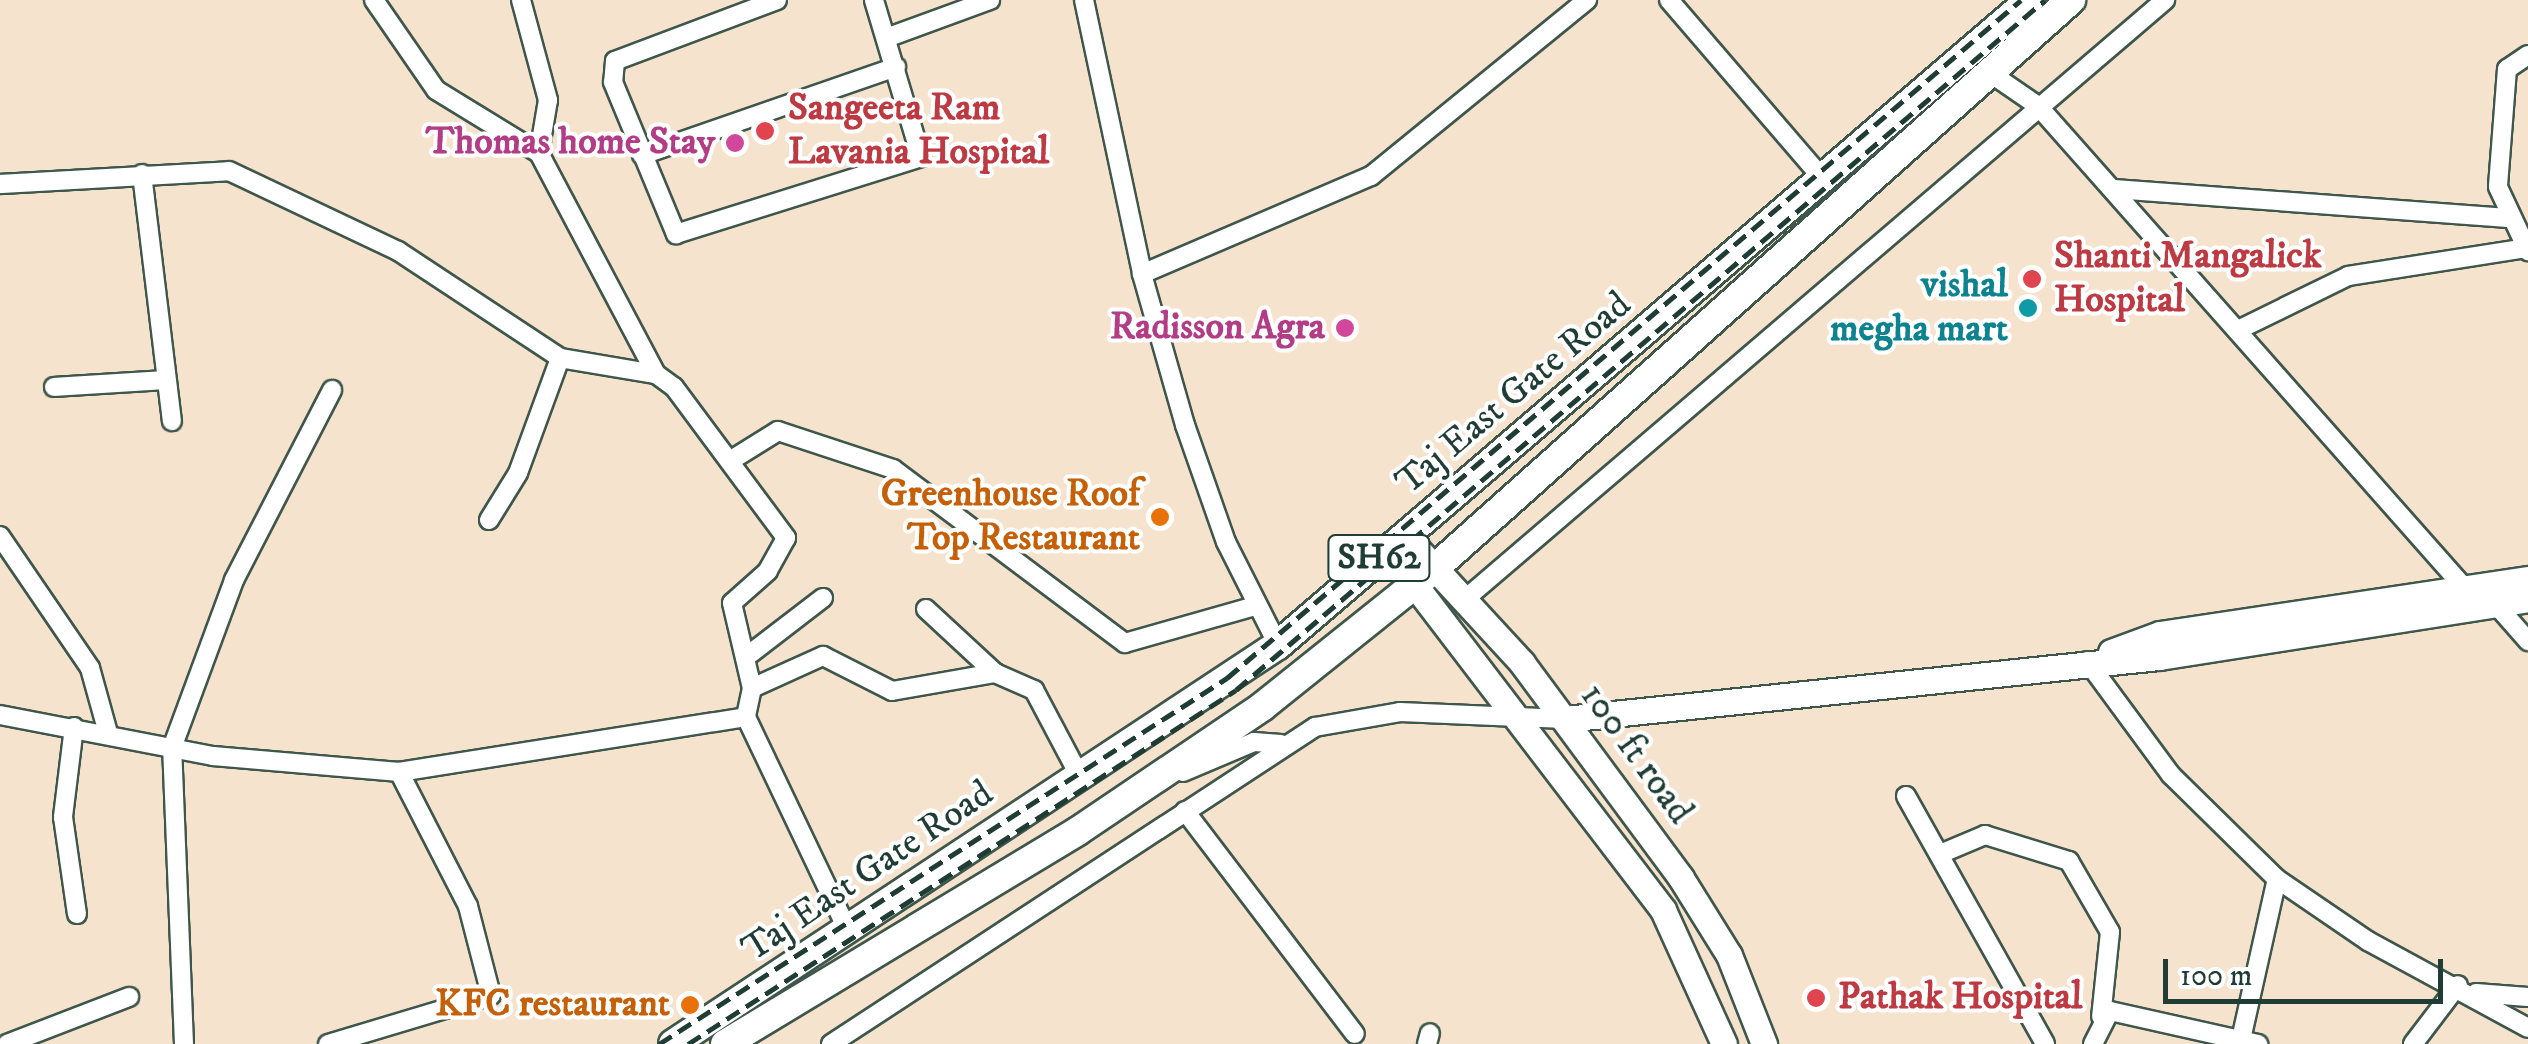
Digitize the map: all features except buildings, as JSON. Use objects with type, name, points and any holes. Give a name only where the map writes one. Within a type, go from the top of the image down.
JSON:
[{"type":"main road","name":"Taj East Gate Road","points":[[673,1044],[1278,645],[2030,0]]},
{"type":"main road","name":"SH62","points":[[725,1044],[1078,831],[1264,706],[1424,577],[2072,0]]},
{"type":"main road","name":"100 ft road","points":[[1397,543],[1424,577],[1511,715],[1663,910],[1724,1044]]},
{"type":"main road","name":"100 ft road","points":[[1424,577],[1464,600],[1565,720],[1729,955],[1764,1044]]},
{"type":"main road","points":[[1565,720],[2087,661],[2160,634],[2478,594],[2528,578]]},
{"type":"main road","points":[[2478,594],[2528,599]]},
{"type":"street","points":[[374,0],[436,90],[538,153],[656,374],[733,459],[786,538],[768,571],[732,603],[752,688],[746,718],[847,929]]},
{"type":"street","points":[[521,0],[548,100],[538,153]]},
{"type":"street","points":[[777,0],[614,62],[642,156],[671,229],[685,236],[911,164],[923,146],[874,0]]},
{"type":"street","points":[[886,38],[990,0]]},
{"type":"street","points":[[1084,0],[1142,274],[1208,495],[1256,606],[1278,645]]},
{"type":"street","points":[[1142,274],[1371,176],[1587,0]]},
{"type":"street","points":[[1669,0],[1821,177]]},
{"type":"street","points":[[1464,600],[2165,0]]},
{"type":"street","points":[[2240,329],[2348,276],[2527,250],[2508,218],[2498,187],[2508,69],[2528,55]]},
{"type":"street","points":[[642,156],[896,67]]},
{"type":"street","points":[[1990,73],[2038,106],[2478,594],[2528,641]]},
{"type":"street","points":[[0,184],[208,168],[251,178],[446,280],[560,358],[656,374]]},
{"type":"street","points":[[142,174],[172,422]]},
{"type":"street","points":[[2114,190],[2508,218]]},
{"type":"street","points":[[489,520],[518,473],[560,358]]},
{"type":"street","points":[[54,387],[165,380]]},
{"type":"street","points":[[184,1044],[172,748],[234,580],[332,390]]},
{"type":"street","points":[[733,459],[778,430],[892,470],[1124,643],[1256,606]]},
{"type":"street","points":[[0,536],[90,668],[108,733]]},
{"type":"street","points":[[746,657],[824,598]]},
{"type":"street","points":[[926,609],[996,673],[1034,690],[1080,777]]},
{"type":"street","points":[[752,688],[823,656],[892,691],[996,673]]},
{"type":"street","points":[[2087,661],[2170,775],[2277,878],[2368,941],[2467,989],[2528,1028]]},
{"type":"street","points":[[0,715],[74,726],[172,748],[399,772],[746,718]]},
{"type":"street","points":[[831,1044],[1281,744],[1346,718],[1511,715],[1565,720]]},
{"type":"street","points":[[74,726],[63,817],[77,914]]},
{"type":"street","points":[[1078,831],[1211,759],[1262,740],[1281,744]]},
{"type":"street","points":[[328,1044],[490,995],[468,906],[399,772]]},
{"type":"street","points":[[1906,796],[2045,1044]]},
{"type":"street","points":[[1185,811],[1355,1034]]},
{"type":"street","points":[[1940,854],[1985,835],[2069,861],[2110,932],[2101,1017],[2093,1044]]},
{"type":"street","points":[[2101,1017],[2110,1011],[2246,1043],[2277,878]]},
{"type":"street","points":[[2467,989],[2528,996]]},
{"type":"street","points":[[2413,1044],[2467,989]]},
{"type":"street","points":[[7,1044],[129,996]]},
{"type":"railway","points":[[659,1044],[1227,678],[2021,0]]},
{"type":"railway","points":[[688,1044],[1236,690],[2045,0]]},
{"type":"place","name":"Sangeeta Ram Lavania Hospital","points":[[765,131]]},
{"type":"place","name":"Thomas home Stay","points":[[735,143]]},
{"type":"place","name":"Shanti Mangalick Hospital","points":[[2032,279]]},
{"type":"place","name":"vishal megha mart","points":[[2028,308]]},
{"type":"place","name":"Radisson Agra","points":[[1345,328]]},
{"type":"place","name":"Greenhouse Roof Top Restaurant","points":[[1160,517]]},
{"type":"place","name":"Pathak Hospital","points":[[1816,998]]},
{"type":"place","name":"KFC restaurant","points":[[690,1005]]}]
